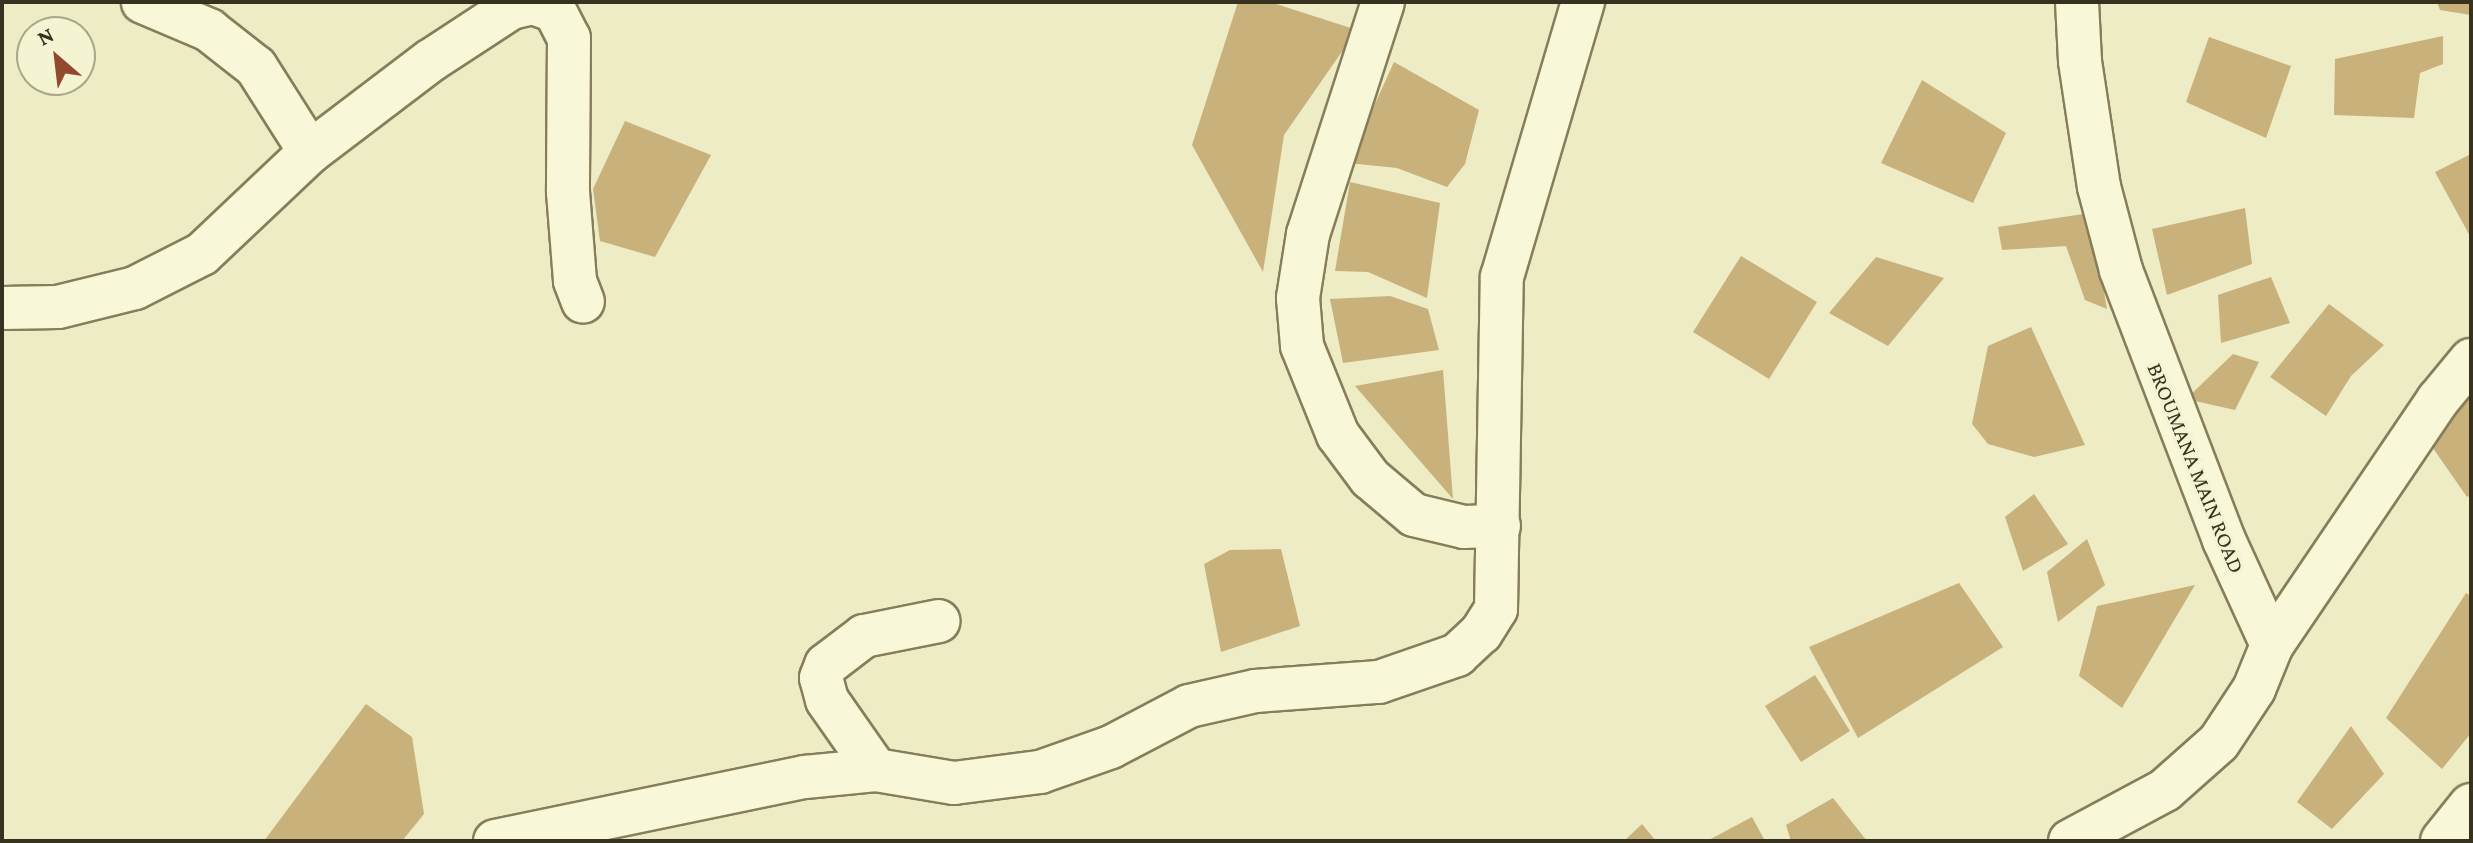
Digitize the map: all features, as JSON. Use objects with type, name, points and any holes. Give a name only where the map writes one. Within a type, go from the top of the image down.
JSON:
[{"type":"main road","points":[[2443,841],[2471,806]]},
{"type":"street","points":[[143,2],[209,30],[256,67],[310,152]]},
{"type":"street","points":[[1383,2],[1308,234],[1298,298],[1302,346],[1338,435],[1370,478],[1414,515],[1464,527],[1499,526]]},
{"type":"street","points":[[495,841],[805,777],[876,770],[954,783],[1040,772],[1111,747],[1189,706],[1255,691],[1379,682],[1425,669],[1457,655],[1481,633],[1496,609],[1502,277],[1583,2]]},
{"type":"street","name":"BROUMANA MAIN ROAD","points":[[2077,2],[2080,61],[2099,187],[2121,270],[2218,525],[2272,645]]},
{"type":"street","points":[[2,308],[58,307],[135,288],[202,254],[310,152],[430,61],[511,8],[533,3],[555,11],[569,38],[568,192],[575,281],[583,302]]},
{"type":"street","points":[[2070,841],[2165,790],[2219,742],[2254,689],[2272,645],[2438,400],[2471,360]]},
{"type":"street","points":[[876,770],[827,700],[821,678],[826,665],[864,636],[939,621]]},
{"type":"building","points":[[1238,2],[1270,2],[1357,30],[1284,135],[1263,272],[1192,145]]},
{"type":"building","points":[[2437,2],[2471,2],[2471,15],[2440,10]]},
{"type":"building","points":[[2443,36],[2443,64],[2420,73],[2414,118],[2334,115],[2335,59]]},
{"type":"building","points":[[2209,37],[2291,66],[2266,138],[2186,102]]},
{"type":"building","points":[[1394,62],[1479,110],[1465,164],[1447,187],[1397,168],[1348,163]]},
{"type":"building","points":[[1922,80],[2006,133],[1973,203],[1881,163]]},
{"type":"building","points":[[625,121],[711,155],[655,257],[600,241],[593,189]]},
{"type":"building","points":[[2471,154],[2471,238],[2435,172]]},
{"type":"building","points":[[1350,182],[1440,203],[1427,298],[1368,272],[1335,271]]},
{"type":"building","points":[[2245,208],[2252,264],[2167,295],[2152,229]]},
{"type":"building","points":[[2090,213],[2107,309],[2085,300],[2066,246],[2002,250],[1998,227]]},
{"type":"building","points":[[1741,256],[1817,302],[1769,379],[1693,332]]},
{"type":"building","points":[[1876,257],[1944,278],[1888,346],[1829,313]]},
{"type":"building","points":[[2271,277],[2290,323],[2221,343],[2218,295]]},
{"type":"building","points":[[1390,296],[1428,309],[1439,350],[1343,363],[1330,299]]},
{"type":"building","points":[[2329,304],[2384,345],[2351,376],[2326,416],[2270,377]]},
{"type":"building","points":[[2031,327],[2085,445],[2034,457],[1988,444],[1972,424],[1988,346]]},
{"type":"building","points":[[2233,354],[2259,362],[2235,410],[2186,399]]},
{"type":"building","points":[[1443,370],[1453,499],[1355,386]]},
{"type":"building","points":[[2471,379],[2471,495],[2467,497],[2428,441]]},
{"type":"building","points":[[2034,494],[2068,544],[2023,571],[2005,517]]},
{"type":"building","points":[[2087,539],[2105,585],[2058,622],[2047,572]]},
{"type":"building","points":[[1281,549],[1300,626],[1221,652],[1204,564],[1230,550]]},
{"type":"building","points":[[1959,583],[2003,647],[1858,738],[1809,647]]},
{"type":"building","points":[[2195,585],[2122,708],[2079,676],[2097,606]]},
{"type":"building","points":[[2466,593],[2471,596],[2471,733],[2442,769],[2386,718]]},
{"type":"building","points":[[1815,675],[1850,731],[1801,762],[1765,706]]},
{"type":"building","points":[[366,704],[412,737],[424,814],[402,841],[264,841]]},
{"type":"building","points":[[2351,726],[2384,774],[2332,829],[2297,802]]},
{"type":"building","points":[[1833,798],[1867,841],[1791,841],[1786,825]]},
{"type":"building","points":[[1752,817],[1765,841],[1707,841]]},
{"type":"building","points":[[1642,824],[1656,841],[1624,841]]}]
